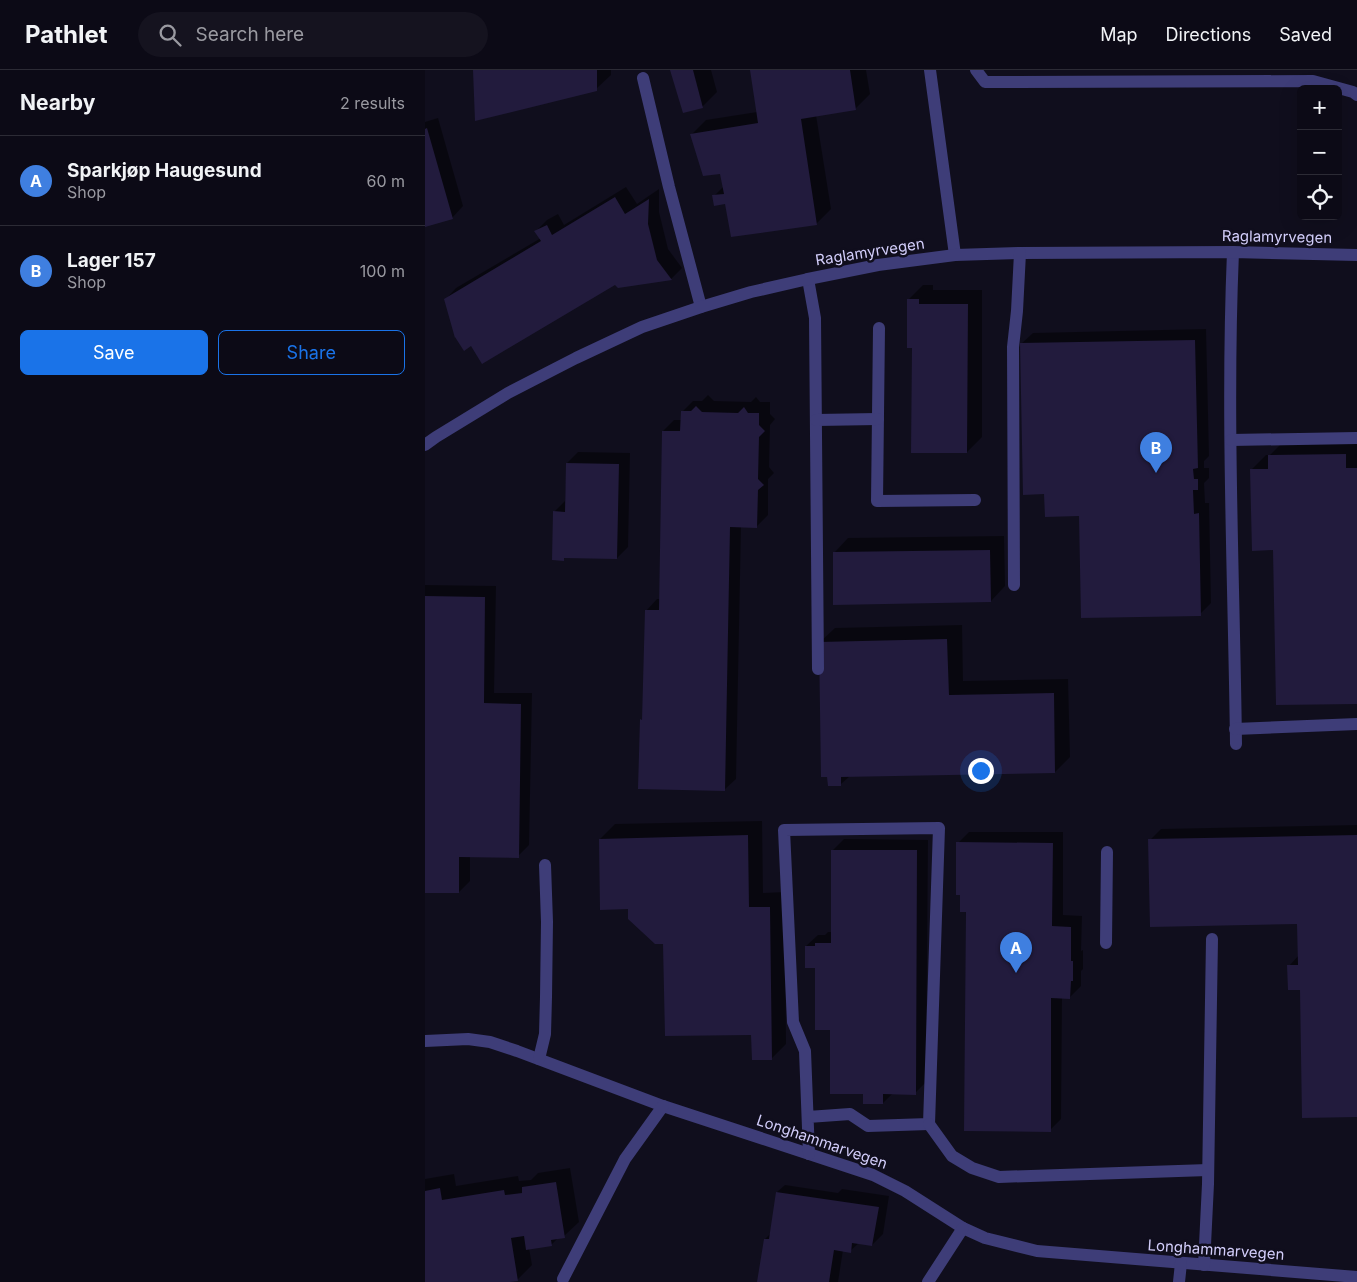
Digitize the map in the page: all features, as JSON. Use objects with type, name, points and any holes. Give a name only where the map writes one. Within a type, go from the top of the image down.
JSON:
[{"type":"street","points":[[930,70],[955,255]]},
{"type":"street","points":[[976,70],[985,82],[1313,81],[1353,92],[1357,95]]},
{"type":"street","points":[[643,78],[669,187],[701,306]]},
{"type":"street","points":[[1233,252],[1230,320],[1236,744]]},
{"type":"street","name":"Raglamyrvegen","points":[[425,445],[507,393],[642,327],[701,306],[808,278],[878,265],[955,255],[1233,252],[1357,255]]},
{"type":"street","points":[[1013,585],[1013,347],[1020,253]]},
{"type":"street","points":[[808,278],[815,318],[818,669]]},
{"type":"street","points":[[879,328],[877,501],[975,500]]},
{"type":"street","points":[[816,420],[878,419]]},
{"type":"street","points":[[1231,440],[1357,438]]},
{"type":"street","points":[[1235,729],[1357,724]]},
{"type":"street","points":[[809,1154],[805,1051],[793,1022],[784,830],[939,828],[929,1124],[952,1156],[972,1168],[999,1177],[1208,1170]]},
{"type":"street","points":[[1106,943],[1107,852]]},
{"type":"street","points":[[539,1059],[545,1034],[547,922],[545,865]]},
{"type":"street","points":[[1204,1265],[1208,1170],[1212,940]]},
{"type":"street","name":"Longhammarvegen","points":[[425,1041],[468,1039],[490,1042],[663,1106],[881,1179],[905,1190],[963,1228],[985,1238],[1037,1252],[1357,1277]]},
{"type":"street","points":[[563,1279],[625,1158],[663,1106]]},
{"type":"street","points":[[808,1117],[850,1114],[868,1126],[929,1124]]},
{"type":"street","points":[[928,1282],[963,1228]]},
{"type":"street","points":[[1179,1282],[1181,1263]]},
{"type":"building","points":[[473,70],[597,70],[597,91],[475,121]]},
{"type":"building","points":[[670,70],[693,70],[703,108],[683,113]]},
{"type":"building","points":[[750,70],[850,70],[856,110],[801,119],[817,225],[731,237],[725,204],[714,206],[712,195],[724,194],[720,174],[703,176],[690,134],[758,123]]},
{"type":"building","points":[[427,128],[453,219],[425,227],[425,129]]},
{"type":"building","points":[[615,197],[625,214],[649,199],[648,224],[657,260],[672,280],[618,288],[615,285],[482,364],[471,346],[464,351],[455,338],[444,299],[541,241],[534,231],[547,225],[552,235]]},
{"type":"building","points":[[907,299],[919,299],[919,304],[968,304],[967,453],[911,453],[912,348],[907,348]]},
{"type":"building","points":[[1195,340],[1198,468],[1193,469],[1194,479],[1198,479],[1198,490],[1193,490],[1194,514],[1199,513],[1201,616],[1081,618],[1079,516],[1045,517],[1044,494],[1023,495],[1020,343]]},
{"type":"building","points":[[696,406],[702,412],[738,413],[744,407],[748,413],[759,413],[759,425],[765,431],[759,437],[758,479],[764,485],[758,490],[757,528],[730,527],[725,791],[638,789],[645,610],[659,610],[662,431],[680,431],[681,411],[691,411]]},
{"type":"building","points":[[1346,454],[1346,468],[1357,468],[1357,704],[1276,705],[1273,550],[1252,551],[1250,469],[1268,469],[1268,455]]},
{"type":"building","points":[[566,463],[619,464],[617,559],[564,558],[564,561],[552,560],[553,511],[565,512]]},
{"type":"building","points":[[990,550],[991,602],[833,605],[833,552]]},
{"type":"building","points":[[425,596],[485,597],[484,703],[521,704],[519,858],[459,857],[459,893],[425,893]]},
{"type":"building","points":[[947,639],[949,695],[1054,693],[1055,773],[841,777],[841,786],[828,786],[827,777],[821,777],[819,642]]},
{"type":"building","points":[[748,835],[749,907],[770,907],[772,1060],[752,1060],[751,1035],[665,1036],[663,944],[655,944],[628,919],[628,909],[600,910],[599,839]]},
{"type":"building","points":[[1357,835],[1357,1117],[1302,1118],[1300,990],[1288,990],[1287,965],[1298,965],[1297,924],[1150,927],[1148,839]]},
{"type":"building","points":[[956,842],[1053,843],[1052,926],[1071,927],[1073,981],[1071,981],[1070,999],[1051,998],[1051,1132],[964,1131],[966,912],[960,912],[960,895],[956,895]]},
{"type":"building","points":[[831,850],[917,850],[916,1095],[883,1094],[883,1104],[863,1104],[863,1094],[830,1094],[830,1030],[815,1030],[815,968],[805,968],[805,946],[815,946],[815,943],[831,943]]},
{"type":"building","points":[[556,1182],[565,1238],[551,1240],[552,1246],[526,1250],[524,1236],[511,1238],[518,1281],[425,1282],[425,1191],[440,1188],[442,1200],[504,1190],[505,1195],[522,1193],[522,1187]]},
{"type":"building","points":[[776,1192],[879,1207],[872,1246],[852,1243],[851,1253],[834,1250],[829,1282],[757,1282],[764,1239],[769,1239]]},
{"type":"place","name":"Lager 157","points":[[1156,473]]},
{"type":"place","name":"Sparkjøp Haugesund","points":[[1016,973]]}]
